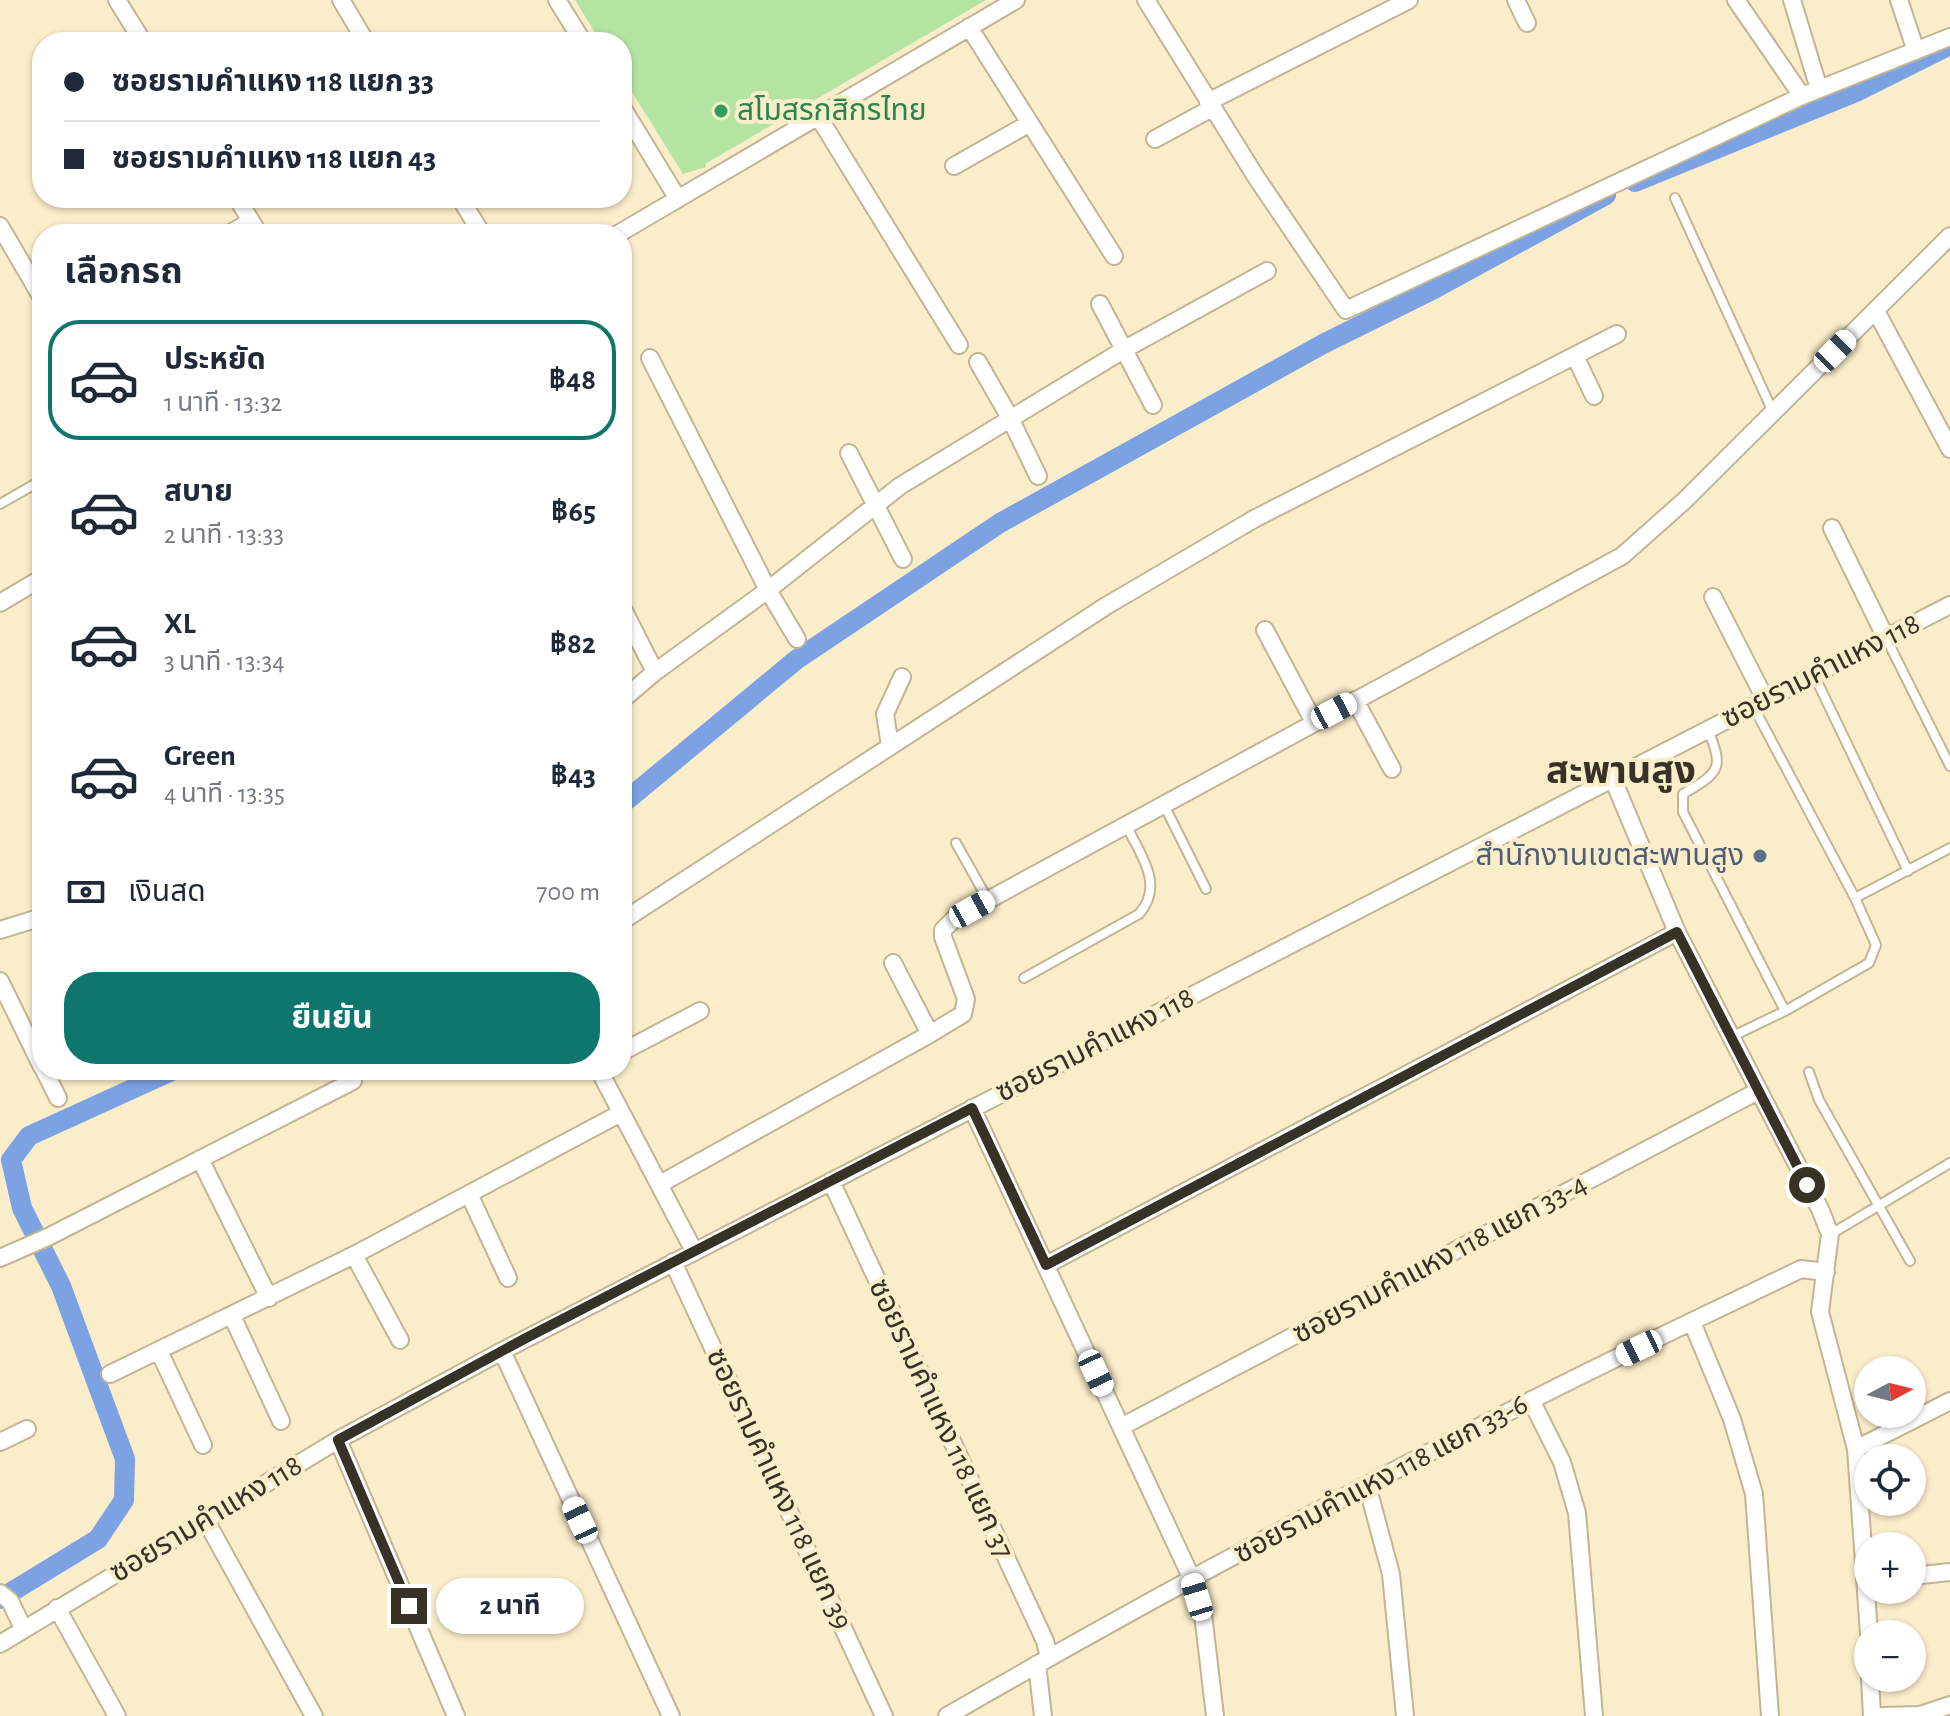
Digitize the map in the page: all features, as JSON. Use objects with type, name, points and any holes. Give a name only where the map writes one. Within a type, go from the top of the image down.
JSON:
[{"type":"street","points":[[117,0],[137,32]]},
{"type":"street","points":[[341,0],[360,32]]},
{"type":"street","points":[[557,0],[577,32]]},
{"type":"street","points":[[632,226],[1016,0]]},
{"type":"street","points":[[1146,0],[1210,105],[1346,310],[1802,96],[1950,37]]},
{"type":"street","points":[[1155,139],[1210,105],[1409,0]]},
{"type":"street","points":[[1516,0],[1527,23]]},
{"type":"street","points":[[1736,0],[1802,96]]},
{"type":"street","points":[[1792,0],[1819,89]]},
{"type":"street","points":[[1899,0],[1916,51]]},
{"type":"street","points":[[969,27],[1114,256]]},
{"type":"street","points":[[818,116],[959,345]]},
{"type":"street","points":[[632,123],[678,199]]},
{"type":"street","points":[[954,166],[1030,123]]},
{"type":"street","points":[[0,226],[32,281]]},
{"type":"street","points":[[660,1184],[963,1014],[966,999],[943,937],[943,930],[955,918],[1622,556],[1684,501],[1950,236]]},
{"type":"street","points":[[632,692],[900,486],[1125,349],[1267,271]]},
{"type":"street","points":[[1100,304],[1153,405]]},
{"type":"street","points":[[1876,311],[1950,449]]},
{"type":"street","points":[[632,914],[1106,606],[1254,519],[1617,334]]},
{"type":"street","points":[[1575,356],[1594,396]]},
{"type":"street","points":[[650,358],[768,590],[797,639]]},
{"type":"street","points":[[978,362],[1038,476]]},
{"type":"street","points":[[849,453],[903,559]]},
{"type":"street","points":[[1832,528],[1886,638]]},
{"type":"street","points":[[0,603],[32,584]]},
{"type":"street","points":[[1713,597],[1759,703]]},
{"type":"street","name":"ซอยรามคำแหง 118","points":[[0,1644],[338,1440],[502,1351],[1950,605]]},
{"type":"street","points":[[632,627],[655,672]]},
{"type":"street","points":[[1265,630],[1314,722]]},
{"type":"street","points":[[890,746],[885,714],[902,677]]},
{"type":"street","points":[[1355,700],[1392,769]]},
{"type":"street","points":[[1612,777],[1677,932],[1830,1234],[1820,1312],[1855,1444]]},
{"type":"street","points":[[0,930],[32,920]]},
{"type":"street","points":[[1046,1265],[1677,932]]},
{"type":"street","points":[[893,963],[930,1034]]},
{"type":"street","points":[[0,981],[32,1046]]},
{"type":"street","points":[[632,1047],[700,1011]]},
{"type":"street","points":[[49,1080],[58,1098]]},
{"type":"street","points":[[604,1080],[694,1251]]},
{"type":"street","points":[[0,1258],[48,1237],[353,1081]]},
{"type":"street","name":"ซอยรามคำแหง 118 แยก 33-4","points":[[1121,1427],[1758,1091]]},
{"type":"street","points":[[972,1108],[1192,1579],[1203,1614],[1215,1716]]},
{"type":"street","points":[[110,1374],[354,1255],[621,1113]]},
{"type":"street","points":[[200,1159],[269,1298]]},
{"type":"street","name":"ซอยรามคำแหง 118 แยก 37","points":[[831,1181],[1038,1627],[1043,1660],[1043,1716]]},
{"type":"street","points":[[469,1194],[508,1278]]},
{"type":"street","points":[[354,1255],[400,1340]]},
{"type":"street","name":"ซอยรามคำแหง 118 แยก 39","points":[[673,1262],[884,1716]]},
{"type":"street","name":"ซอยรามคำแหง 118 แยก 33-6","points":[[947,1716],[1192,1579],[1531,1400],[1801,1269],[1826,1272]]},
{"type":"street","points":[[232,1316],[281,1421]]},
{"type":"street","points":[[1692,1322],[1732,1419],[1754,1494],[1770,1716]]},
{"type":"street","points":[[159,1351],[203,1445]]},
{"type":"street","points":[[502,1351],[671,1716]]},
{"type":"street","points":[[1531,1400],[1562,1462],[1577,1513],[1594,1716]]},
{"type":"street","points":[[1866,1444],[1950,1401]]},
{"type":"street","points":[[0,1442],[27,1429]]},
{"type":"street","points":[[338,1440],[456,1716]]},
{"type":"street","points":[[1367,1485],[1391,1574],[1405,1716]]},
{"type":"street","points":[[205,1519],[314,1716]]},
{"type":"street","points":[[1926,1575],[1950,1572]]},
{"type":"street","points":[[5,1597],[23,1628]]},
{"type":"street","points":[[57,1608],[117,1716]]},
{"type":"street","points":[[1871,1692],[1872,1716]]},
{"type":"street","points":[[1882,1716],[1920,1715],[1950,1705]]},
{"type":"lane","points":[[1675,198],[1773,412]]},
{"type":"lane","points":[[0,504],[32,486]]},
{"type":"lane","points":[[1886,638],[1950,766]]},
{"type":"lane","points":[[1814,675],[1908,871]]},
{"type":"lane","points":[[1730,1037],[1785,1011],[1869,963],[1876,945],[1759,703]]},
{"type":"lane","points":[[1707,729],[1718,756],[1717,767],[1706,781],[1683,794],[1683,812],[1785,1011]]},
{"type":"lane","points":[[1163,804],[1206,889]]},
{"type":"lane","points":[[1024,978],[1139,914],[1146,906],[1152,880],[1125,824]]},
{"type":"lane","points":[[956,843],[988,900]]},
{"type":"lane","points":[[1855,898],[1950,848]]},
{"type":"lane","points":[[1809,1072],[1819,1100],[1910,1261]]},
{"type":"lane","points":[[1830,1234],[1950,1163]]},
{"type":"green space","name":"สโมสรกสิกรไทย","points":[[575,0],[986,0],[705,164],[706,167],[683,174],[632,92],[632,32],[595,32]]},
{"type":"waterway","points":[[1635,182],[1856,92],[1950,45]]},
{"type":"waterway","points":[[632,796],[796,660],[1000,523],[1323,344],[1434,289],[1606,195]]},
{"type":"waterway","points":[[0,1599],[98,1539],[124,1500],[125,1459],[61,1286],[22,1208],[11,1160],[29,1136],[152,1080]]},
{"type":"place","name":"สโมสรกสิกรไทย","points":[[721,111]]},
{"type":"place","name":"สำนักงานเขตสะพานสูง","points":[[1760,856]]},
{"type":"district","name":"สะพานสูง","points":[[1621,772]]},
{"type":"route","points":[[409,1606],[338,1440],[526,1338],[972,1108],[1046,1265],[1677,932],[1807,1185]]}]
